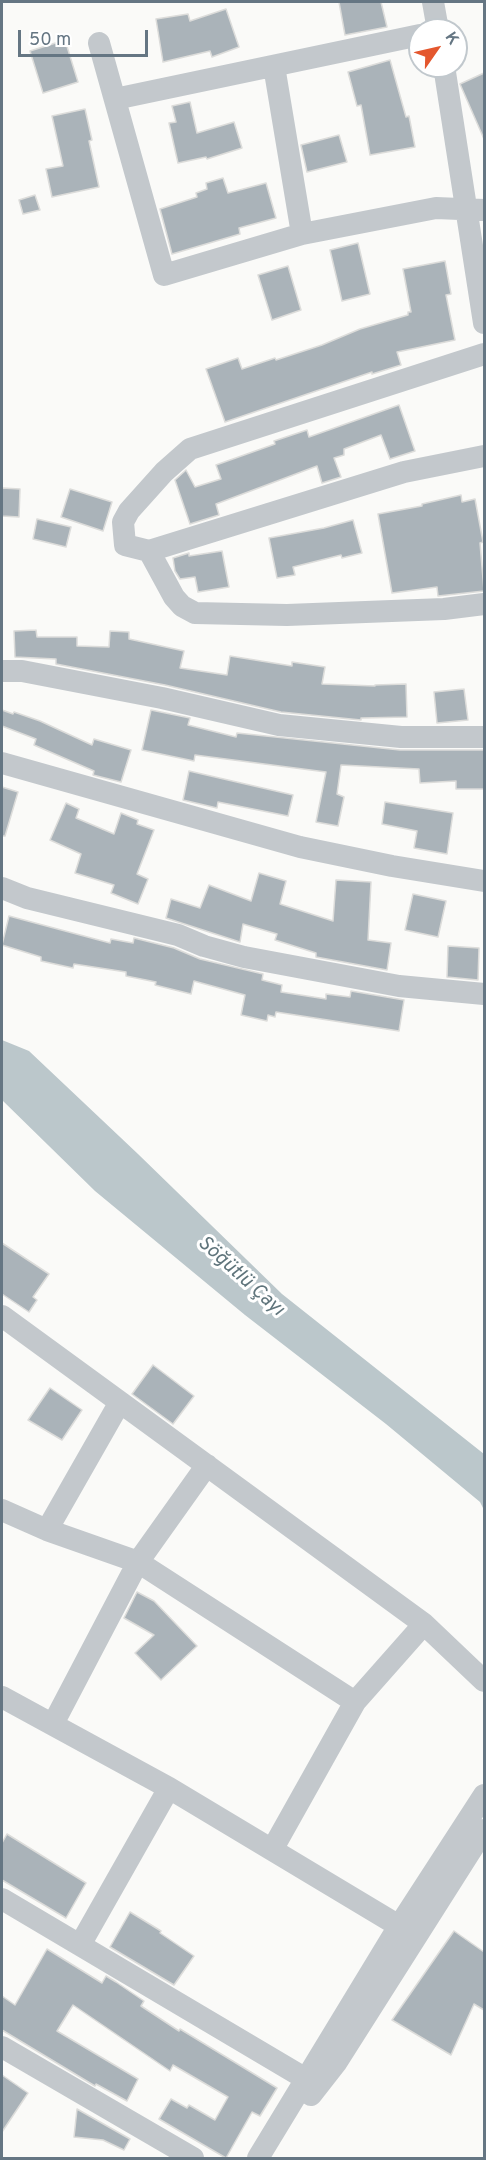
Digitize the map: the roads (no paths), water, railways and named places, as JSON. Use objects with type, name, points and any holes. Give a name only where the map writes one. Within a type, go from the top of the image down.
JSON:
[{"type":"street","points":[[433,2],[436,18]]},
{"type":"street","points":[[115,99],[408,38]]},
{"type":"street","points":[[99,43],[164,275],[302,234],[436,208],[476,209]]},
{"type":"street","points":[[274,66],[302,234]]},
{"type":"street","points":[[447,78],[476,209],[484,323]]},
{"type":"street","points":[[484,354],[190,449],[164,471],[129,511],[123,522],[125,545],[149,551],[404,472],[484,456]]},
{"type":"street","points":[[149,551],[174,597],[182,606],[195,613],[287,615],[444,609],[484,604]]},
{"type":"street","points":[[2,671],[22,671],[162,698],[279,725],[401,736],[484,737]]},
{"type":"street","points":[[2,763],[300,847],[392,866],[484,881]]},
{"type":"street","points":[[2,888],[38,900],[178,935],[204,946],[244,957],[399,986],[484,994]]},
{"type":"street","points":[[2,1316],[424,1624],[484,1681]]},
{"type":"street","points":[[47,1530],[120,1402]]},
{"type":"street","points":[[53,1724],[138,1562],[207,1465]]},
{"type":"street","points":[[2,1510],[47,1530],[138,1562],[355,1702]]},
{"type":"street","points":[[272,1850],[355,1702],[424,1624]]},
{"type":"street","points":[[2,1697],[170,1788],[399,1926]]},
{"type":"street","points":[[80,1945],[170,1788]]},
{"type":"street","points":[[261,2158],[399,1926],[484,1795]]},
{"type":"street","points":[[261,2158],[336,2063],[484,1830]]},
{"type":"street","points":[[2,1899],[306,2079]]},
{"type":"street","points":[[2,2047],[193,2158]]},
{"type":"water","name":"Söğütlü Çayı","points":[[2,1040],[29,1051],[282,1294],[484,1454],[484,1510],[480,1502],[386,1424],[245,1315],[95,1191],[2,1100]]}]
